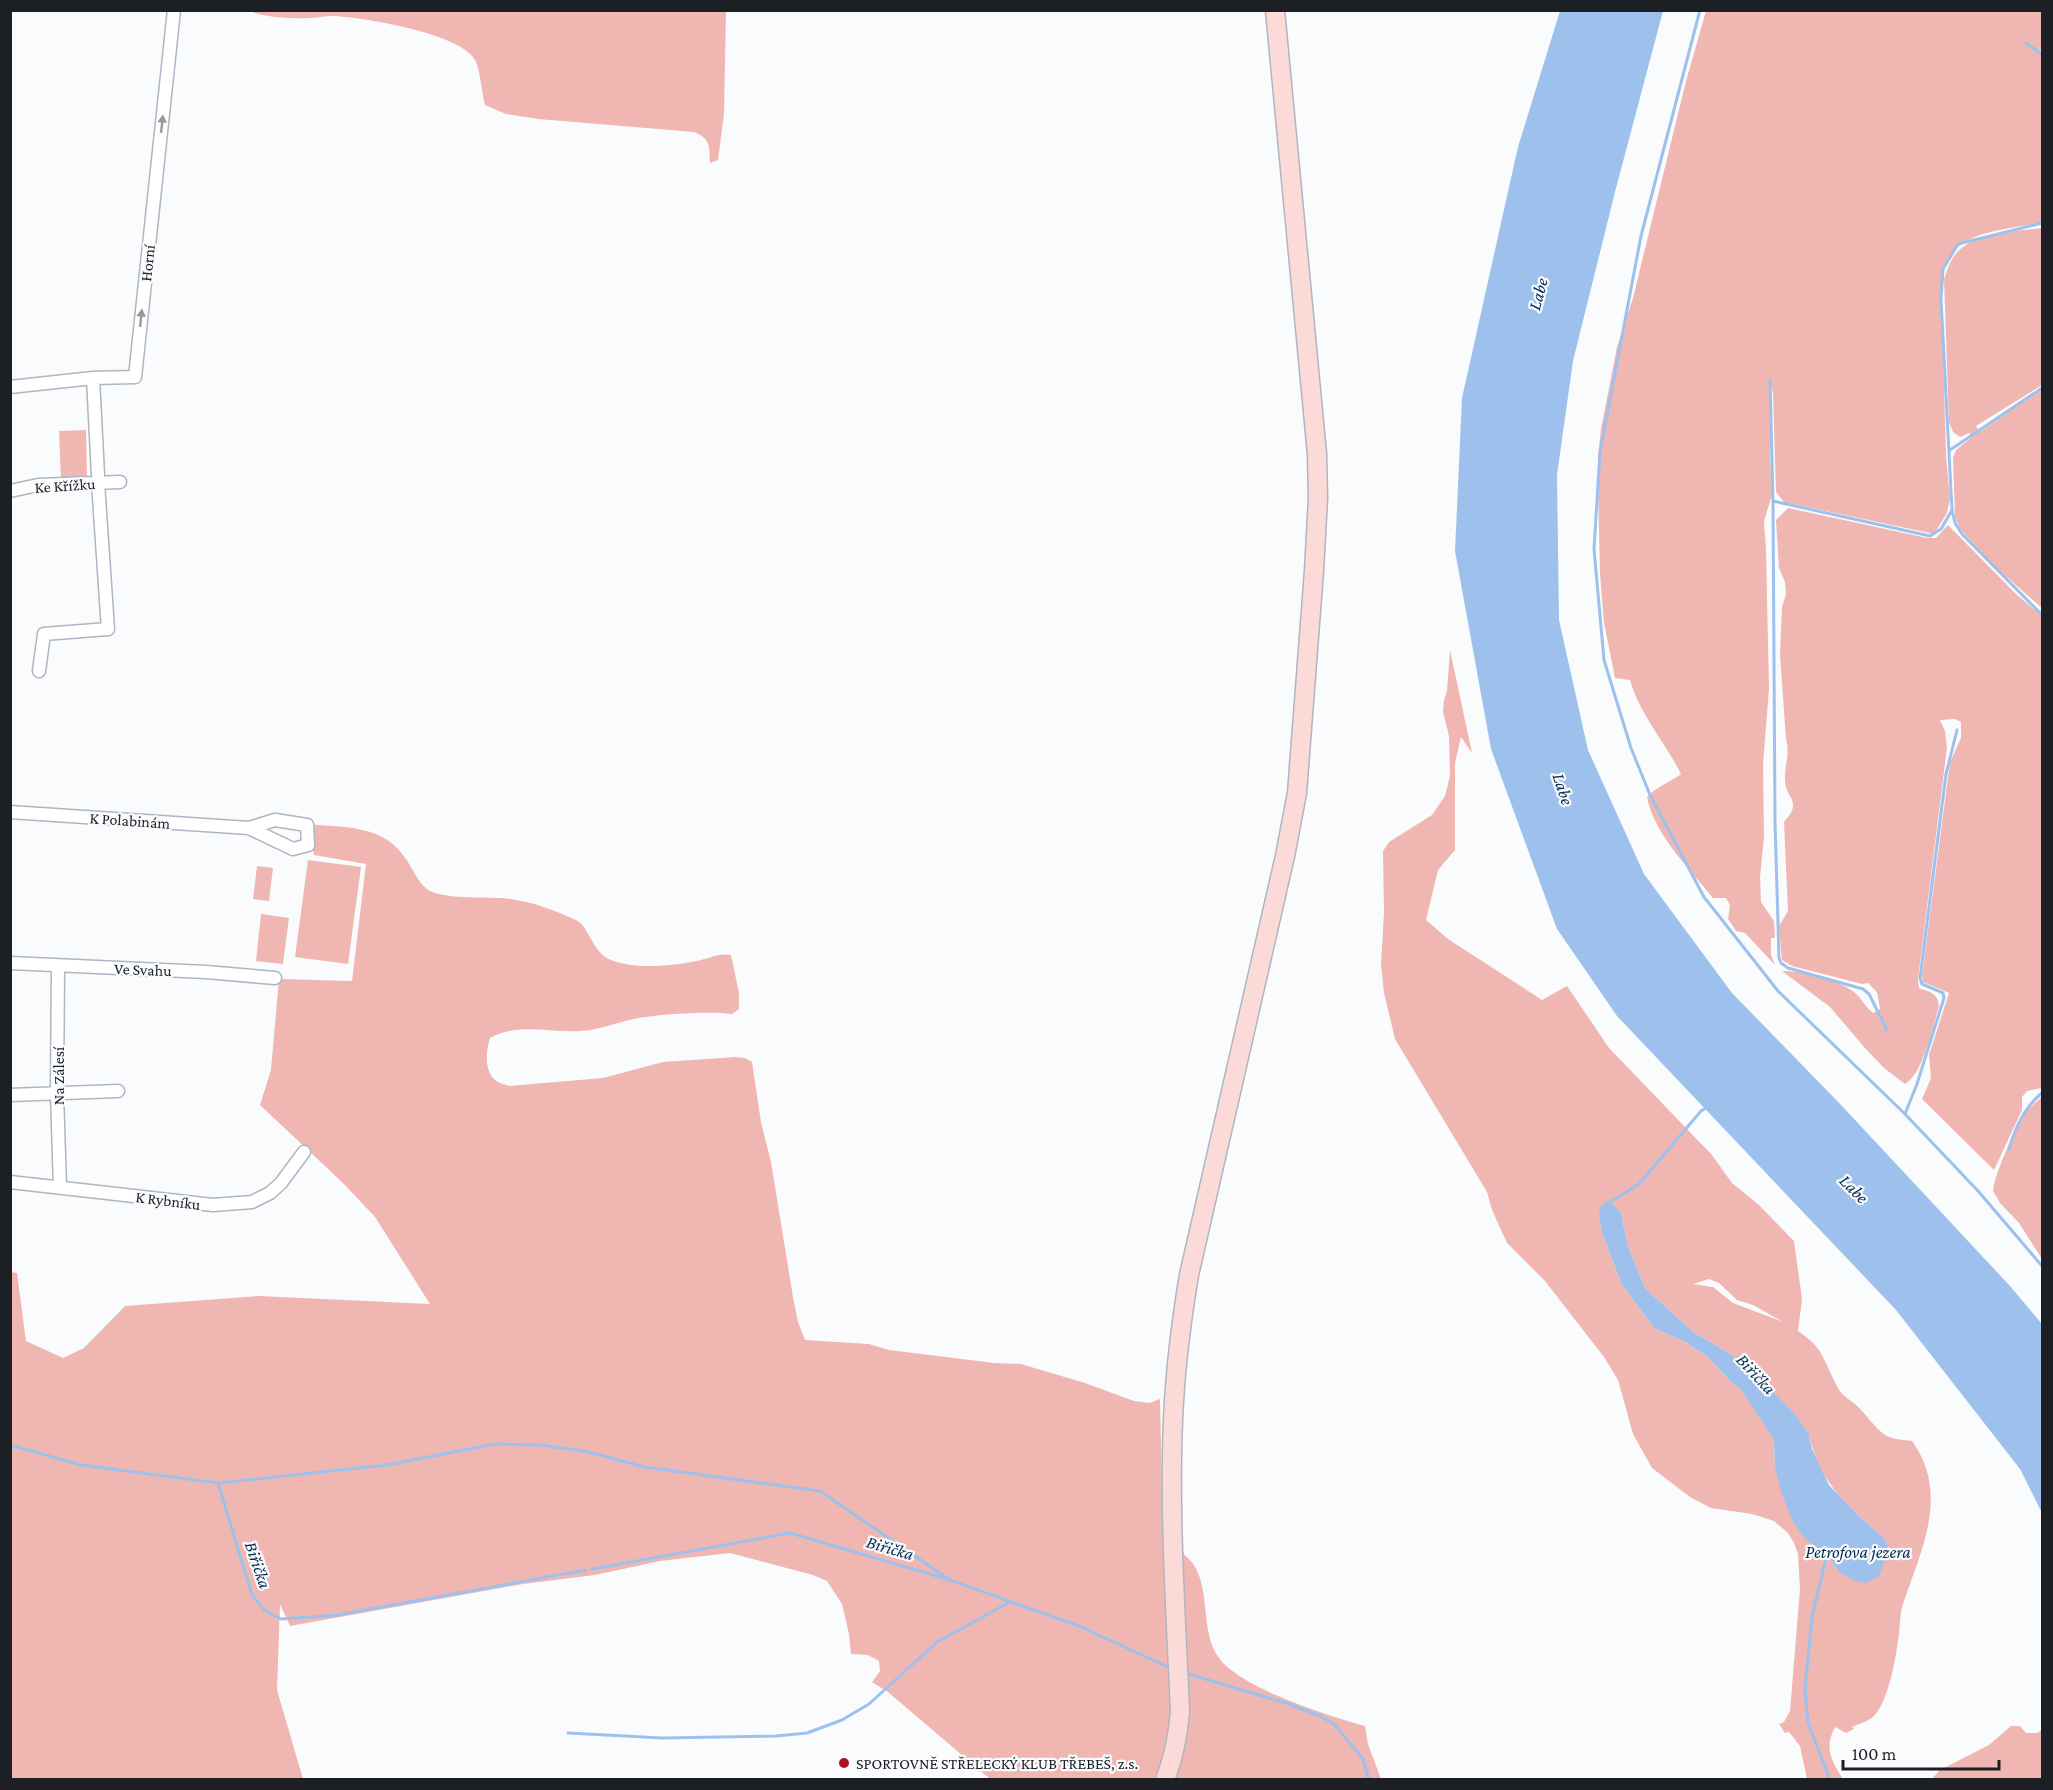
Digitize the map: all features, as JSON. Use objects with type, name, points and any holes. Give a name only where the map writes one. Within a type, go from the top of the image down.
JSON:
[{"type":"street","name":"Horní","points":[[10,387],[93,378],[135,377],[174,10]]},
{"type":"street","points":[[1165,1779],[1179,1735],[1180,1712],[1173,1535],[1172,1422],[1183,1313],[1189,1275],[1285,856],[1297,793],[1314,571],[1318,498],[1317,454],[1275,10]]},
{"type":"street","points":[[39,671],[44,634],[108,629],[93,378]]},
{"type":"street","name":"Ke Křížku","points":[[10,491],[38,485],[98,479],[120,482]]},
{"type":"street","name":"K Polabinám","points":[[10,812],[249,828]]},
{"type":"street","name":"Ve Svahu","points":[[10,963],[206,972],[275,978]]},
{"type":"street","name":"Na Zálesí","points":[[58,966],[57,1094],[60,1187]]},
{"type":"street","points":[[10,1095],[118,1091]]},
{"type":"street","name":"K Rybníku","points":[[10,1182],[213,1205],[252,1202],[270,1193],[281,1183],[304,1152]]},
{"type":"shaded area","points":[[250,11],[726,11],[724,114],[718,160],[710,163],[706,140],[694,132],[538,119],[506,114],[485,105],[475,60],[466,50],[431,34],[386,23],[346,17],[287,18]]},
{"type":"shaded area","points":[[1706,11],[2042,11],[2042,50],[2039,49],[2042,52],[2042,222],[1983,234],[1963,243],[1950,256],[1941,279],[1946,455],[1950,499],[1947,513],[1934,534],[1784,502],[1776,492],[1771,383],[1772,495],[1764,521],[1769,688],[1763,765],[1764,837],[1760,877],[1761,902],[1774,921],[1775,938],[1771,938],[1771,955],[1775,965],[1745,933],[1736,931],[1728,919],[1730,905],[1726,898],[1713,898],[1674,850],[1651,811],[1647,797],[1681,774],[1646,717],[1630,680],[1615,678],[1604,623],[1600,574],[1598,456],[1601,429],[1617,347],[1633,298],[1686,81]]},
{"type":"shaded area","points":[[2042,228],[2042,385],[1976,426],[1980,432],[2042,389],[2042,608],[1992,564],[1960,529],[1955,517],[1953,458],[1956,450],[1972,437],[1969,433],[1960,437],[1953,432],[1949,422],[1944,279],[1958,251],[1979,238],[2005,232]]},
{"type":"shaded area","points":[[86,430],[87,479],[61,480],[59,431]]},
{"type":"shaded area","points":[[1788,508],[1927,538],[1936,538],[1948,525],[2017,595],[2042,616],[2042,1088],[2027,1091],[2022,1097],[2022,1110],[1994,1170],[1922,1099],[1931,1078],[1929,1055],[1949,993],[1923,982],[1922,976],[1950,762],[1961,738],[1961,722],[1955,719],[1940,720],[1945,731],[1947,748],[1918,979],[1919,988],[1935,996],[1939,1006],[1927,1049],[1911,1079],[1905,1084],[1884,1068],[1830,1007],[1782,971],[1809,974],[1830,980],[1857,994],[1873,1013],[1880,1009],[1877,992],[1868,983],[1862,984],[1792,966],[1782,960],[1779,926],[1788,911],[1784,822],[1793,805],[1785,781],[1788,751],[1780,655],[1782,607],[1786,594],[1785,582],[1779,568],[1776,520]]},
{"type":"shaded area","points":[[1450,650],[1472,753],[1461,737],[1455,763],[1455,850],[1438,870],[1426,920],[1448,939],[1542,1000],[1567,986],[1609,1048],[1712,1155],[1732,1183],[1759,1205],[1794,1241],[1802,1299],[1798,1331],[1818,1349],[1843,1394],[1885,1435],[1912,1441],[1924,1461],[1931,1503],[1928,1524],[1902,1607],[1896,1654],[1887,1690],[1879,1710],[1873,1717],[1852,1727],[1854,1729],[1846,1733],[1835,1727],[1830,1741],[1832,1760],[1843,1779],[1807,1779],[1800,1746],[1789,1732],[1785,1733],[1779,1724],[1784,1722],[1790,1711],[1800,1589],[1798,1554],[1788,1533],[1774,1521],[1752,1514],[1711,1508],[1690,1497],[1652,1468],[1633,1434],[1618,1380],[1604,1357],[1545,1281],[1507,1243],[1492,1210],[1487,1192],[1395,1039],[1384,993],[1381,964],[1384,913],[1383,851],[1389,842],[1432,815],[1445,796],[1450,776],[1449,736],[1443,712]],"holes":[[[1621,1213],[1628,1246],[1645,1288],[1692,1331],[1747,1364],[1809,1435],[1820,1467],[1837,1493],[1884,1538],[1839,1572],[1828,1556],[1813,1546],[1775,1468],[1774,1440],[1740,1387],[1731,1382],[1709,1358],[1687,1343],[1654,1328],[1621,1283],[1601,1230],[1599,1216]],[[1709,1279],[1719,1283],[1737,1300],[1753,1305],[1783,1322],[1733,1303],[1713,1287],[1693,1284]]]},
{"type":"shaded area","points":[[308,824],[362,830],[386,839],[406,859],[423,885],[438,894],[519,900],[576,920],[585,928],[599,952],[611,960],[643,966],[668,965],[719,955],[731,955],[739,993],[739,1009],[732,1014],[660,1015],[581,1031],[512,1030],[490,1038],[487,1054],[491,1076],[496,1081],[509,1086],[603,1078],[663,1062],[736,1057],[752,1062],[793,1297],[798,1322],[805,1340],[869,1344],[889,1350],[994,1363],[1021,1364],[1085,1383],[1134,1401],[1150,1403],[1160,1399],[1163,1537],[1191,1561],[1199,1576],[1213,1648],[1230,1669],[1265,1690],[1286,1700],[1365,1726],[1368,1744],[1381,1779],[990,1779],[888,1692],[872,1682],[880,1671],[879,1661],[868,1655],[851,1654],[842,1604],[827,1581],[813,1575],[730,1553],[660,1561],[595,1575],[523,1584],[290,1626],[280,1604],[277,1690],[303,1779],[11,1779],[10,1272],[17,1273],[26,1341],[63,1358],[84,1348],[125,1306],[259,1296],[430,1304],[375,1217],[343,1183],[260,1105],[271,1070],[279,979],[352,981],[366,864],[314,855]]},
{"type":"shaded area","points":[[308,860],[361,867],[348,964],[295,957]]},
{"type":"shaded area","points":[[257,866],[273,868],[269,901],[253,899]]},
{"type":"shaded area","points":[[261,914],[289,918],[283,964],[256,961]]},
{"type":"shaded area","points":[[2042,1096],[2042,1259],[2019,1223],[2000,1203],[1993,1191],[2001,1163],[2017,1128],[2028,1110]]},
{"type":"shaded area","points":[[2011,1726],[2020,1726],[2026,1733],[2037,1733],[2042,1730],[2042,1779],[1932,1779],[1940,1770],[1989,1745]]},
{"type":"water","name":"Labe","points":[[1560,11],[1663,11],[1573,361],[1557,475],[1559,620],[1588,750],[1644,874],[1732,993],[1842,1106],[2010,1286],[2042,1324],[2042,1513],[2020,1469],[1896,1310],[1617,1016],[1557,929],[1491,749],[1455,551],[1462,398],[1518,147]]},
{"type":"water","name":"Petrofova jezera","points":[[1606,1202],[1614,1205],[1621,1213],[1628,1246],[1645,1288],[1692,1331],[1747,1364],[1798,1418],[1809,1435],[1812,1449],[1829,1485],[1884,1538],[1889,1549],[1879,1576],[1866,1583],[1855,1581],[1839,1572],[1828,1556],[1804,1538],[1792,1520],[1782,1494],[1775,1468],[1774,1440],[1740,1388],[1731,1382],[1709,1358],[1687,1343],[1654,1328],[1621,1283],[1601,1230],[1600,1207]]},
{"type":"waterway","points":[[1700,10],[1641,236],[1600,452],[1594,549],[1604,660],[1631,748],[1650,795],[1704,897],[1778,991],[1905,1114],[1979,1192],[2042,1266]]},
{"type":"waterway","points":[[2026,43],[2042,54]]},
{"type":"waterway","points":[[2042,223],[1958,244],[1943,269],[1941,299],[1952,510],[1955,523],[1962,534],[2042,615]]},
{"type":"waterway","points":[[1770,380],[1773,501]]},
{"type":"waterway","points":[[1950,450],[2042,388]]},
{"type":"waterway","points":[[1887,1030],[1869,994],[1863,989],[1788,968],[1781,963],[1779,958],[1775,822],[1773,501],[1930,536],[1941,529],[1952,510]]},
{"type":"waterway","points":[[1905,1114],[1917,1084],[1944,998],[1943,993],[1922,984],[1920,978],[1946,774],[1957,730]]},
{"type":"waterway","points":[[2009,1149],[2021,1118],[2042,1093]]},
{"type":"waterway","name":"Biřička","points":[[1608,1204],[1639,1184],[1701,1111],[1709,1106]]},
{"type":"waterway","points":[[218,1483],[387,1465],[495,1444],[540,1445],[589,1452],[644,1467],[820,1491],[950,1580]]},
{"type":"waterway","name":"Biřička","points":[[10,1445],[81,1465],[218,1483],[252,1595],[265,1611],[281,1619],[337,1615],[586,1570]]},
{"type":"waterway","name":"Biřička","points":[[592,1569],[790,1533],[950,1580],[1079,1626],[1168,1667]]},
{"type":"waterway","name":"Biřička","points":[[1827,1554],[1812,1617],[1805,1688],[1808,1723],[1830,1780]]},
{"type":"waterway","points":[[568,1733],[662,1738],[776,1736],[807,1733],[842,1720],[869,1704],[937,1642],[1010,1602]]},
{"type":"waterway","name":"Biřička","points":[[1188,1674],[1286,1703],[1334,1724],[1363,1759],[1369,1780]]},
{"type":"place","name":"SPORTOVNĚ STŘELECKÝ KLUB TŘEBEŠ, z.s.","points":[[844,1763]]}]
